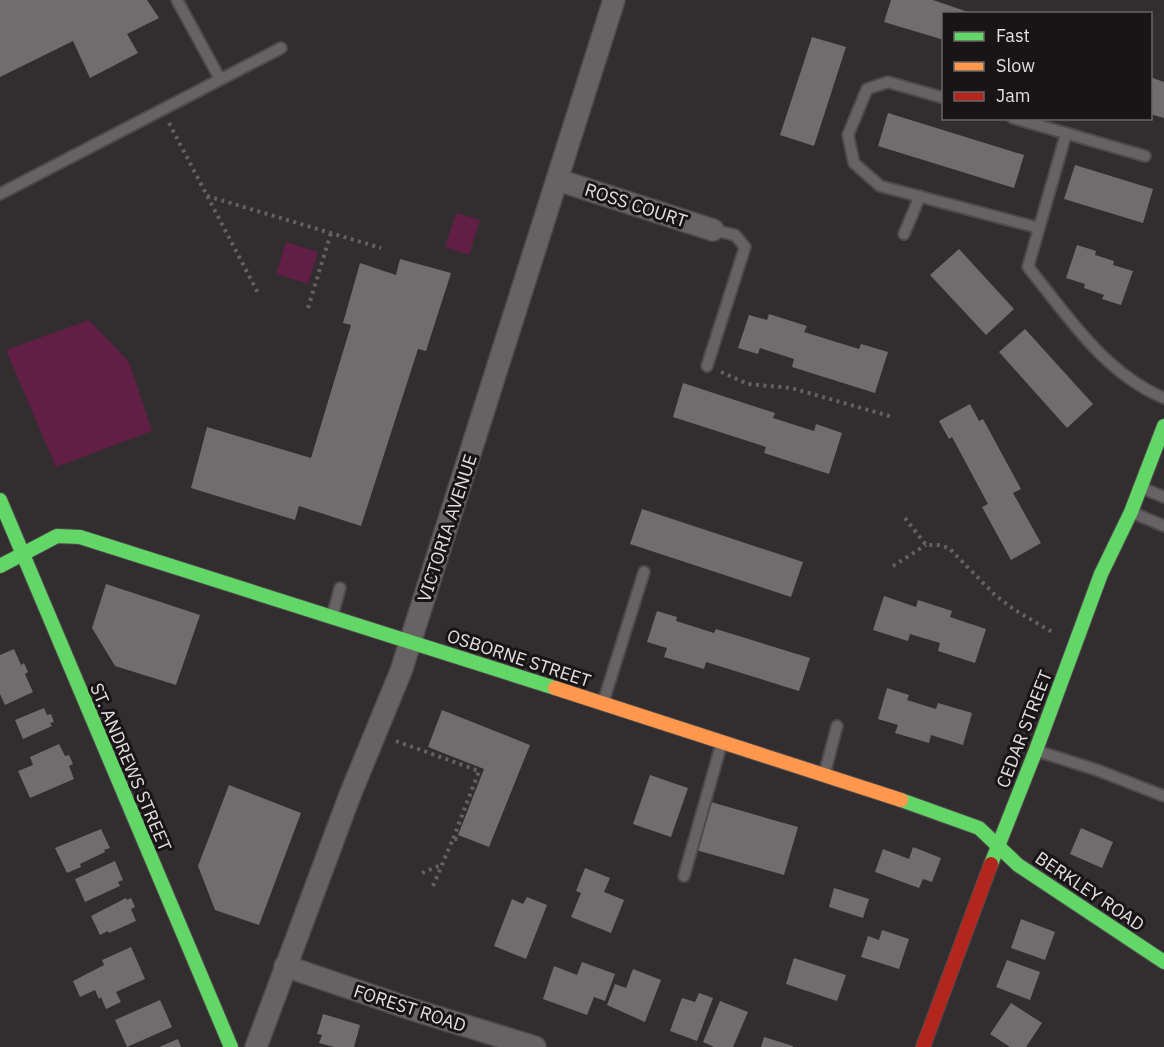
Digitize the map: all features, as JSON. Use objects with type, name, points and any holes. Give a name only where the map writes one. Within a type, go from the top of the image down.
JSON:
[{"type":"street","name":"VICTORIA AVENUE","points":[[255,1047],[410,642],[614,0]]},
{"type":"street","name":"ROSS COURT","points":[[558,180],[713,230]]},
{"type":"street","name":"CEDAR STREET","points":[[923,1047],[1101,574],[1131,512],[1164,426]]},
{"type":"street","name":"ST. ANDREWS STREET","points":[[0,500],[231,1047]]},
{"type":"street","name":"OSBORNE STREET","points":[[0,566],[57,536],[80,537],[603,703],[964,821],[979,828],[998,848]]},
{"type":"street","name":"BERKLEY ROAD","points":[[998,848],[1018,865],[1164,962]]},
{"type":"street","name":"FOREST ROAD","points":[[285,966],[414,1010],[535,1047]]},
{"type":"lane","points":[[177,0],[220,79]]},
{"type":"lane","points":[[0,194],[281,48]]},
{"type":"lane","points":[[942,97],[888,82],[867,89],[848,135],[854,164],[880,186],[1039,228]]},
{"type":"lane","points":[[1020,120],[1145,156]]},
{"type":"lane","points":[[1066,134],[1028,267],[1094,350],[1144,389],[1164,398]]},
{"type":"lane","points":[[904,234],[920,196]]},
{"type":"lane","points":[[707,366],[745,247],[735,235],[713,230]]},
{"type":"lane","points":[[1141,487],[1164,497]]},
{"type":"lane","points":[[1131,512],[1164,526]]},
{"type":"lane","points":[[603,703],[644,572]]},
{"type":"lane","points":[[332,617],[340,588]]},
{"type":"lane","points":[[824,774],[837,726]]},
{"type":"lane","points":[[684,876],[723,742]]},
{"type":"lane","points":[[1036,750],[1097,770],[1164,796]]},
{"type":"path","points":[[162,109],[258,292]]},
{"type":"path","points":[[207,196],[381,248]]},
{"type":"path","points":[[308,308],[331,233]]},
{"type":"path","points":[[707,366],[748,384],[791,388],[893,417]]},
{"type":"path","points":[[905,518],[926,545]]},
{"type":"path","points":[[893,566],[926,545],[949,548],[995,595],[1052,632]]},
{"type":"path","points":[[391,739],[479,771],[433,886]]},
{"type":"path","points":[[453,839],[460,839]]},
{"type":"path","points":[[422,873],[442,864]]},
{"type":"shaded area","points":[[456,213],[480,220],[469,255],[445,247]]},
{"type":"shaded area","points":[[286,242],[318,252],[308,284],[276,274]]},
{"type":"shaded area","points":[[89,320],[129,362],[152,431],[56,467],[6,350]]},
{"type":"building","points":[[0,0],[147,0],[159,18],[127,34],[138,53],[90,78],[73,41],[0,77]]},
{"type":"building","points":[[891,0],[933,0],[968,12],[942,12],[942,39],[884,22]]},
{"type":"building","points":[[812,37],[846,47],[814,146],[780,135]]},
{"type":"building","points":[[1152,78],[1164,82],[1164,118],[1152,115]]},
{"type":"building","points":[[888,113],[1024,155],[1014,188],[878,146]]},
{"type":"building","points":[[1075,165],[1153,189],[1143,223],[1064,199]]},
{"type":"building","points":[[1077,245],[1096,251],[1095,255],[1114,261],[1113,265],[1133,271],[1121,305],[1102,299],[1104,295],[1084,288],[1085,284],[1066,278]]},
{"type":"building","points":[[959,249],[1014,309],[986,335],[930,275]]},
{"type":"building","points":[[400,259],[451,273],[426,351],[418,349],[361,526],[299,506],[295,520],[191,488],[207,427],[311,458],[351,325],[343,323],[360,263],[396,275]]},
{"type":"building","points":[[769,314],[807,326],[804,332],[859,349],[861,344],[888,352],[875,393],[792,367],[794,359],[760,348],[758,354],[738,348],[749,315],[767,320]]},
{"type":"building","points":[[1025,329],[1093,404],[1067,428],[999,352]]},
{"type":"building","points":[[683,383],[775,413],[773,418],[814,431],[816,424],[842,433],[829,474],[764,453],[766,447],[673,417]]},
{"type":"building","points":[[970,404],[979,421],[983,419],[1021,489],[1013,493],[1041,543],[1011,560],[982,507],[988,504],[952,437],[949,439],[939,421]]},
{"type":"building","points":[[642,509],[803,562],[791,597],[630,544]]},
{"type":"building","points":[[106,584],[200,615],[176,685],[115,666],[92,628]]},
{"type":"building","points":[[884,596],[916,607],[918,600],[952,611],[950,617],[986,629],[975,663],[938,651],[940,643],[910,634],[908,641],[873,630]]},
{"type":"building","points":[[657,611],[677,617],[676,621],[714,633],[716,629],[810,658],[799,691],[706,662],[704,669],[664,657],[667,648],[647,642]]},
{"type":"building","points":[[14,649],[21,665],[24,663],[28,672],[25,674],[33,692],[5,705],[0,694],[0,655]]},
{"type":"building","points":[[887,688],[909,695],[907,700],[936,709],[938,703],[972,713],[963,745],[931,735],[929,743],[895,733],[898,725],[878,719]]},
{"type":"building","points":[[44,708],[47,715],[51,714],[54,722],[50,723],[52,726],[23,739],[15,720]]},
{"type":"building","points":[[442,710],[530,745],[489,847],[458,835],[484,769],[428,747]]},
{"type":"building","points":[[59,744],[65,756],[69,755],[73,764],[69,766],[74,779],[30,798],[18,771],[33,765],[30,757]]},
{"type":"building","points":[[650,775],[688,788],[671,837],[633,824]]},
{"type":"building","points":[[229,785],[301,813],[259,925],[215,910],[198,866]]},
{"type":"building","points":[[711,802],[798,827],[784,875],[696,850]]},
{"type":"building","points":[[1081,828],[1113,842],[1102,868],[1070,854]]},
{"type":"building","points":[[101,829],[110,848],[80,864],[81,867],[67,873],[55,848]]},
{"type":"building","points":[[913,847],[941,858],[932,882],[923,879],[919,888],[875,872],[883,849],[909,859]]},
{"type":"building","points":[[115,861],[123,880],[118,882],[120,886],[85,902],[75,879]]},
{"type":"building","points":[[585,868],[610,878],[604,892],[624,900],[611,933],[571,917],[581,893],[576,891]]},
{"type":"building","points":[[834,888],[869,899],[863,918],[829,907]]},
{"type":"building","points":[[527,897],[547,905],[526,959],[494,946],[512,899],[523,904]]},
{"type":"building","points":[[126,898],[127,900],[131,898],[135,907],[131,909],[136,921],[100,935],[91,916]]},
{"type":"building","points":[[1021,919],[1055,932],[1045,960],[1011,948]]},
{"type":"building","points":[[882,930],[909,939],[899,969],[861,957],[868,936],[879,940]]},
{"type":"building","points":[[131,947],[145,979],[116,992],[121,1002],[106,1009],[95,990],[80,997],[73,981],[104,965],[102,960]]},
{"type":"building","points":[[794,958],[846,975],[837,1001],[786,984]]},
{"type":"building","points":[[1007,960],[1040,972],[1030,1000],[996,987]]},
{"type":"building","points":[[582,962],[615,974],[605,1001],[594,997],[587,1015],[543,999],[554,966],[577,975]]},
{"type":"building","points":[[633,969],[661,980],[645,1022],[607,1005],[615,984],[626,988]]},
{"type":"building","points":[[699,993],[713,998],[697,1041],[670,1031],[682,998],[695,1002]]},
{"type":"building","points":[[160,1000],[172,1027],[127,1047],[115,1020]]},
{"type":"building","points":[[720,1001],[748,1012],[733,1047],[714,1047],[703,1042]]},
{"type":"building","points":[[1011,1003],[1042,1023],[1026,1047],[1010,1047],[990,1034]]},
{"type":"building","points":[[323,1014],[360,1025],[354,1047],[334,1047],[319,1043],[322,1035],[317,1034]]},
{"type":"building","points":[[764,1037],[793,1046],[793,1047],[761,1047]]},
{"type":"building","points":[[178,1039],[181,1047],[159,1047]]},
{"type":"traffic: fast","points":[[991,864],[1101,574],[1131,512],[1164,426]]},
{"type":"traffic: fast","points":[[0,500],[231,1047]]},
{"type":"traffic: fast","points":[[0,566],[57,536],[80,537],[555,688]]},
{"type":"traffic: fast","points":[[901,800],[979,828],[1018,865],[1164,962]]},
{"type":"traffic: slow","points":[[555,688],[901,800]]},
{"type":"traffic: jam","points":[[923,1047],[991,864]]}]
